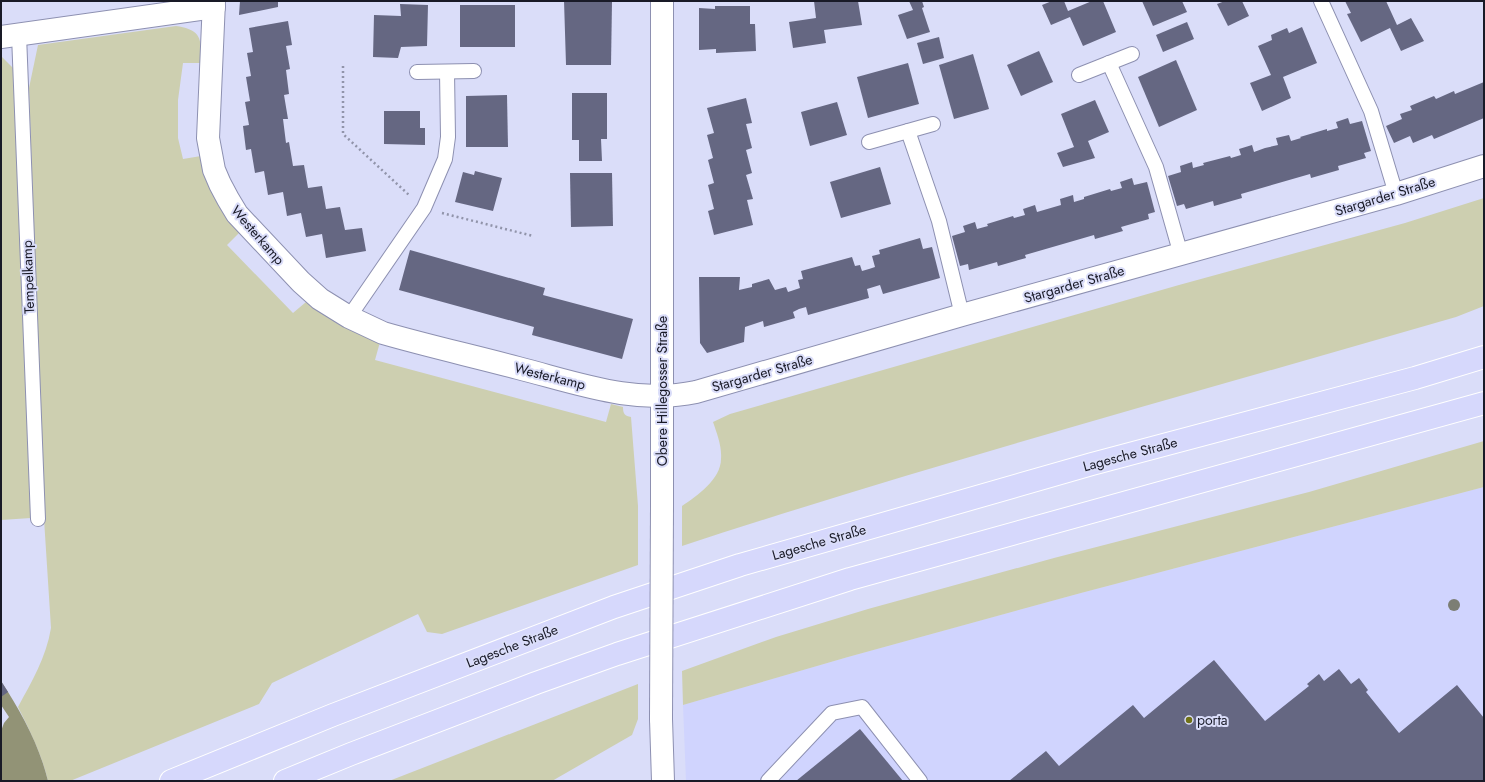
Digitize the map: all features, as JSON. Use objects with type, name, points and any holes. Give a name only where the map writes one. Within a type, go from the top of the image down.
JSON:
[{"type":"highway","name":"Lagesche Straße","points":[[171,781],[333,715],[614,607],[740,564],[1092,464],[1407,380],[1484,357]]},
{"type":"highway","points":[[286,781],[499,697],[602,659],[850,579],[1484,403]]},
{"type":"street","name":"Obere Hillegosser Straße","points":[[662,1],[661,719],[663,781]]},
{"type":"street","name":"Westerkamp","points":[[214,4],[208,138],[214,170],[228,199],[238,214],[285,266],[320,299],[383,333],[612,392],[662,397]]},
{"type":"street","name":"Tempelkamp","points":[[10,36],[214,4]]},
{"type":"street","name":"Stargarder Straße","points":[[662,397],[696,392],[962,315],[1396,194],[1484,166]]},
{"type":"lane","points":[[1321,1],[1371,111],[1396,194]]},
{"type":"lane","name":"Tempelkamp","points":[[10,36],[38,519]]},
{"type":"lane","points":[[1079,75],[1132,54]]},
{"type":"lane","points":[[1109,63],[1156,167],[1181,255]]},
{"type":"lane","points":[[417,72],[474,71]]},
{"type":"lane","points":[[349,316],[424,208],[445,159],[448,137],[447,72]]},
{"type":"lane","points":[[869,142],[933,124]]},
{"type":"lane","points":[[908,131],[939,221],[962,315]]},
{"type":"lane","points":[[768,781],[832,713],[862,707],[920,781]]},
{"type":"path","points":[[343,66],[343,134],[424,208],[533,236]]},
{"type":"shaded area","points":[[176,26],[196,33],[201,48],[200,63],[183,63],[178,100],[178,138],[183,159],[201,156],[230,220],[239,233],[227,245],[293,313],[306,302],[342,325],[380,342],[375,360],[606,422],[611,404],[623,407],[625,414],[631,417],[638,506],[638,565],[442,634],[427,632],[418,614],[272,683],[259,704],[70,781],[48,781],[39,752],[18,707],[42,659],[51,628],[44,519],[29,88],[38,45]]},
{"type":"shaded area","points":[[1,56],[14,69],[31,518],[1,520]]},
{"type":"shaded area","points":[[1484,198],[1484,306],[1456,317],[971,456],[682,546],[682,506],[707,486],[717,473],[720,466],[721,449],[713,422],[730,414],[1179,285],[1405,223]]},
{"type":"shaded area","points":[[1484,441],[1484,487],[1081,593],[848,657],[683,705],[682,671],[776,637],[868,609],[1054,558],[1309,492]]},
{"type":"shaded area","points":[[1484,487],[1484,781],[686,781],[683,705],[848,657],[1081,593]]},
{"type":"shaded area","points":[[1,681],[16,704],[29,729],[40,754],[48,781],[1,781],[1,731],[4,723],[9,717],[1,705]]},
{"type":"shaded area","points":[[638,684],[638,719],[632,735],[552,781],[389,781]]},
{"type":"building","points":[[240,1],[278,1],[278,7],[239,15]]},
{"type":"building","points":[[564,1],[612,1],[611,65],[566,65]]},
{"type":"building","points":[[814,1],[858,1],[862,25],[824,30],[826,43],[793,48],[789,22],[816,18]]},
{"type":"building","points":[[909,1],[922,1],[924,7],[922,8],[930,32],[907,39],[898,15],[913,10]]},
{"type":"building","points":[[1052,1],[1064,1],[1068,11],[1092,1],[1103,1],[1116,32],[1083,46],[1070,17],[1051,25],[1042,5]]},
{"type":"building","points":[[1142,1],[1182,1],[1187,12],[1153,26]]},
{"type":"building","points":[[1225,1],[1242,1],[1249,16],[1228,26],[1217,4]]},
{"type":"building","points":[[1345,1],[1386,1],[1397,25],[1411,18],[1424,41],[1401,51],[1390,28],[1361,42],[1347,14],[1351,13]]},
{"type":"building","points":[[400,4],[428,5],[427,46],[401,47],[398,58],[373,57],[374,15],[401,16]]},
{"type":"building","points":[[460,5],[515,5],[515,47],[460,47]]},
{"type":"building","points":[[715,6],[750,6],[750,24],[755,24],[756,51],[716,53],[716,49],[699,50],[699,8],[715,9]]},
{"type":"building","points":[[288,21],[292,45],[286,46],[290,69],[286,70],[289,94],[284,95],[288,119],[283,119],[286,143],[289,142],[293,166],[304,165],[308,188],[322,186],[326,209],[340,207],[345,230],[362,228],[366,251],[326,258],[322,234],[306,237],[301,213],[287,216],[283,192],[268,195],[264,171],[255,173],[251,149],[246,150],[243,126],[249,125],[245,102],[250,101],[246,77],[251,76],[247,53],[253,52],[249,28]]},
{"type":"building","points":[[1187,22],[1194,39],[1163,52],[1156,35]]},
{"type":"building","points":[[1302,27],[1317,63],[1283,77],[1291,98],[1262,111],[1250,83],[1271,75],[1258,46],[1272,40],[1271,35],[1287,28],[1289,33]]},
{"type":"building","points":[[939,37],[944,58],[923,64],[917,43]]},
{"type":"building","points":[[1039,51],[1053,82],[1021,96],[1007,65]]},
{"type":"building","points":[[973,54],[989,109],[954,119],[939,65]]},
{"type":"building","points":[[1176,60],[1197,110],[1159,127],[1138,77]]},
{"type":"building","points":[[908,63],[919,104],[868,118],[857,77]]},
{"type":"building","points":[[1484,82],[1484,118],[1434,139],[1432,135],[1413,143],[1410,136],[1394,143],[1386,126],[1402,119],[1400,114],[1412,110],[1410,106],[1434,96],[1436,99],[1454,91],[1455,94]]},
{"type":"building","points":[[572,93],[607,93],[607,139],[601,139],[602,161],[579,161],[579,140],[572,140]]},
{"type":"building","points":[[507,95],[508,147],[466,147],[466,96]]},
{"type":"building","points":[[746,98],[752,123],[746,124],[752,148],[746,150],[752,173],[746,175],[753,199],[747,200],[753,225],[714,235],[708,211],[714,209],[708,185],[714,183],[708,160],[713,158],[707,135],[714,133],[707,108]]},
{"type":"building","points":[[1095,100],[1109,132],[1088,141],[1095,158],[1063,167],[1057,153],[1074,147],[1061,114]]},
{"type":"building","points":[[837,102],[847,135],[810,146],[801,112]]},
{"type":"building","points":[[384,111],[420,111],[420,128],[425,128],[425,145],[384,144]]},
{"type":"building","points":[[1348,118],[1350,124],[1362,121],[1371,151],[1364,153],[1366,158],[1338,166],[1339,170],[1311,178],[1310,174],[1241,194],[1242,198],[1214,206],[1213,201],[1186,209],[1184,204],[1177,206],[1168,176],[1181,172],[1180,166],[1192,162],[1193,168],[1204,165],[1203,163],[1230,156],[1231,158],[1241,155],[1239,149],[1252,145],[1254,152],[1278,145],[1276,138],[1289,135],[1291,141],[1327,129],[1327,131],[1338,128],[1336,122]]},
{"type":"building","points":[[880,167],[891,204],[841,218],[830,182]]},
{"type":"building","points":[[475,171],[502,178],[493,211],[455,202],[463,172],[474,175]]},
{"type":"building","points":[[570,173],[612,173],[613,226],[571,227]]},
{"type":"building","points":[[1132,178],[1134,185],[1147,182],[1155,212],[1148,214],[1149,219],[1121,227],[1123,231],[1095,239],[1094,235],[1025,255],[1026,258],[998,266],[997,262],[969,270],[968,264],[960,266],[952,236],[965,232],[963,226],[975,222],[977,229],[988,226],[987,224],[1013,216],[1014,218],[1025,215],[1023,209],[1035,205],[1037,212],[1061,205],[1060,199],[1073,195],[1074,202],[1084,199],[1084,197],[1110,189],[1111,191],[1122,188],[1120,182]]},
{"type":"building","points":[[920,238],[923,249],[932,247],[940,278],[883,294],[880,285],[867,289],[869,298],[808,315],[806,307],[799,309],[793,312],[795,318],[764,327],[763,321],[745,327],[744,342],[707,353],[700,343],[699,277],[740,277],[739,290],[752,287],[752,284],[769,279],[775,290],[786,287],[788,292],[800,288],[798,280],[803,279],[801,271],[852,257],[855,266],[860,265],[862,271],[875,267],[872,256],[880,254],[879,250]]},
{"type":"building","points":[[410,250],[545,288],[543,295],[633,319],[622,359],[532,335],[534,327],[399,290]]},
{"type":"building","name":"porta","points":[[1214,660],[1265,721],[1309,686],[1307,684],[1319,674],[1324,681],[1339,669],[1351,684],[1359,678],[1368,690],[1366,692],[1399,733],[1457,685],[1484,718],[1484,781],[1009,781],[1046,751],[1059,766],[1133,705],[1144,718]]},
{"type":"building","points":[[1,681],[8,692],[1,697]]},
{"type":"building","points":[[860,729],[903,781],[796,781]]},
{"type":"place","name":"porta","points":[[1189,720]]}]
